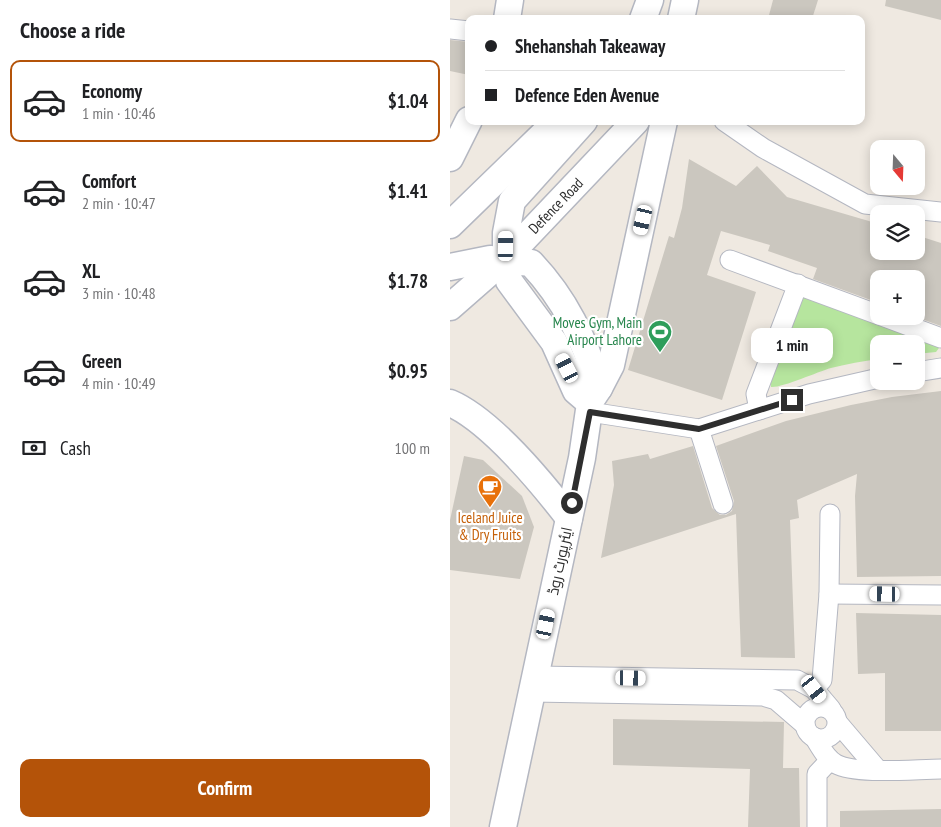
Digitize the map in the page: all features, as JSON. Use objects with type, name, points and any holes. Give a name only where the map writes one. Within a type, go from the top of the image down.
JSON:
[{"type":"main road","points":[[508,15],[510,0]]},
{"type":"main road","points":[[644,15],[650,0]]},
{"type":"main road","points":[[682,15],[685,0]]},
{"type":"main road","points":[[450,158],[466,125]]},
{"type":"main road","points":[[450,225],[553,125]]},
{"type":"main road","points":[[506,258],[506,233],[512,201],[580,125]]},
{"type":"main road","name":"Defence Road","points":[[450,307],[506,258],[632,125]]},
{"type":"main road","points":[[593,401],[611,365],[663,125]]},
{"type":"main road","points":[[450,268],[490,259],[506,258],[531,263],[550,282],[570,314],[585,345],[593,401]]},
{"type":"main road","name":"ایئرپورٹ روڈ","points":[[504,827],[593,401]]},
{"type":"main road","points":[[450,403],[463,408],[501,442],[543,485],[569,518]]},
{"type":"street","points":[[450,29],[465,31]]},
{"type":"street","points":[[730,125],[763,148],[865,204],[941,212]]},
{"type":"street","points":[[730,260],[870,312]]},
{"type":"street","points":[[759,410],[756,394],[798,284]]},
{"type":"street","points":[[906,325],[941,338]]},
{"type":"street","points":[[925,371],[941,368]]},
{"type":"street","points":[[593,401],[699,429],[809,394],[870,380]]},
{"type":"street","points":[[699,429],[723,504]]},
{"type":"street","points":[[814,689],[822,680],[829,594],[830,514]]},
{"type":"street","points":[[829,594],[941,595]]},
{"type":"street","points":[[534,684],[797,680],[814,689],[878,770]]},
{"type":"street","points":[[534,684],[764,696],[776,700],[786,707],[809,731],[830,760],[843,767],[878,770],[941,769]]},
{"type":"street","points":[[822,706],[834,716],[837,728],[830,737],[824,739],[809,731],[806,716],[813,709],[822,706]]},
{"type":"street","points":[[816,827],[817,774],[830,760]]},
{"type":"green space","points":[[801,296],[870,318],[870,325],[891,325],[922,335],[870,335],[870,360],[831,368],[776,387],[771,387],[770,379]]},
{"type":"green space","points":[[925,336],[938,340],[939,348],[936,352],[925,353]]},
{"type":"building","points":[[773,0],[818,0],[813,15],[769,15]]},
{"type":"building","points":[[886,0],[941,0],[941,20],[885,6]]},
{"type":"building","points":[[450,40],[465,42],[465,74],[450,71]]},
{"type":"building","points":[[689,159],[736,186],[757,166],[787,197],[870,221],[870,260],[925,260],[925,238],[941,243],[941,326],[925,320],[925,270],[870,270],[870,300],[813,279],[817,268],[768,251],[770,245],[721,231],[707,275],[756,292],[722,400],[628,370],[669,236],[674,238],[682,208]]},
{"type":"building","points":[[941,391],[941,576],[857,577],[855,496],[857,474],[797,500],[799,518],[790,520],[795,658],[741,657],[736,514],[601,558],[614,485],[612,461],[648,454],[650,459],[693,446],[712,508],[720,515],[726,515],[732,511],[734,501],[716,446],[786,421],[851,405],[892,397]]},
{"type":"building","name":"Iceland Juice & Dry Fruits","points":[[464,456],[483,460],[522,496],[534,527],[520,579],[450,570],[450,520]]},
{"type":"building","points":[[856,613],[941,615],[941,731],[885,731],[885,673],[858,674]]},
{"type":"building","points":[[613,719],[784,722],[783,768],[799,768],[800,827],[748,827],[750,769],[613,765]]},
{"type":"building","points":[[941,809],[941,827],[840,827],[840,811]]},
{"type":"place","name":"Moves Gym, Main Airport Lahore","points":[[660,353]]},
{"type":"place","name":"Iceland Juice & Dry Fruits","points":[[490,508]]},
{"type":"route","points":[[572,503],[590,412],[699,429],[792,400]]}]
